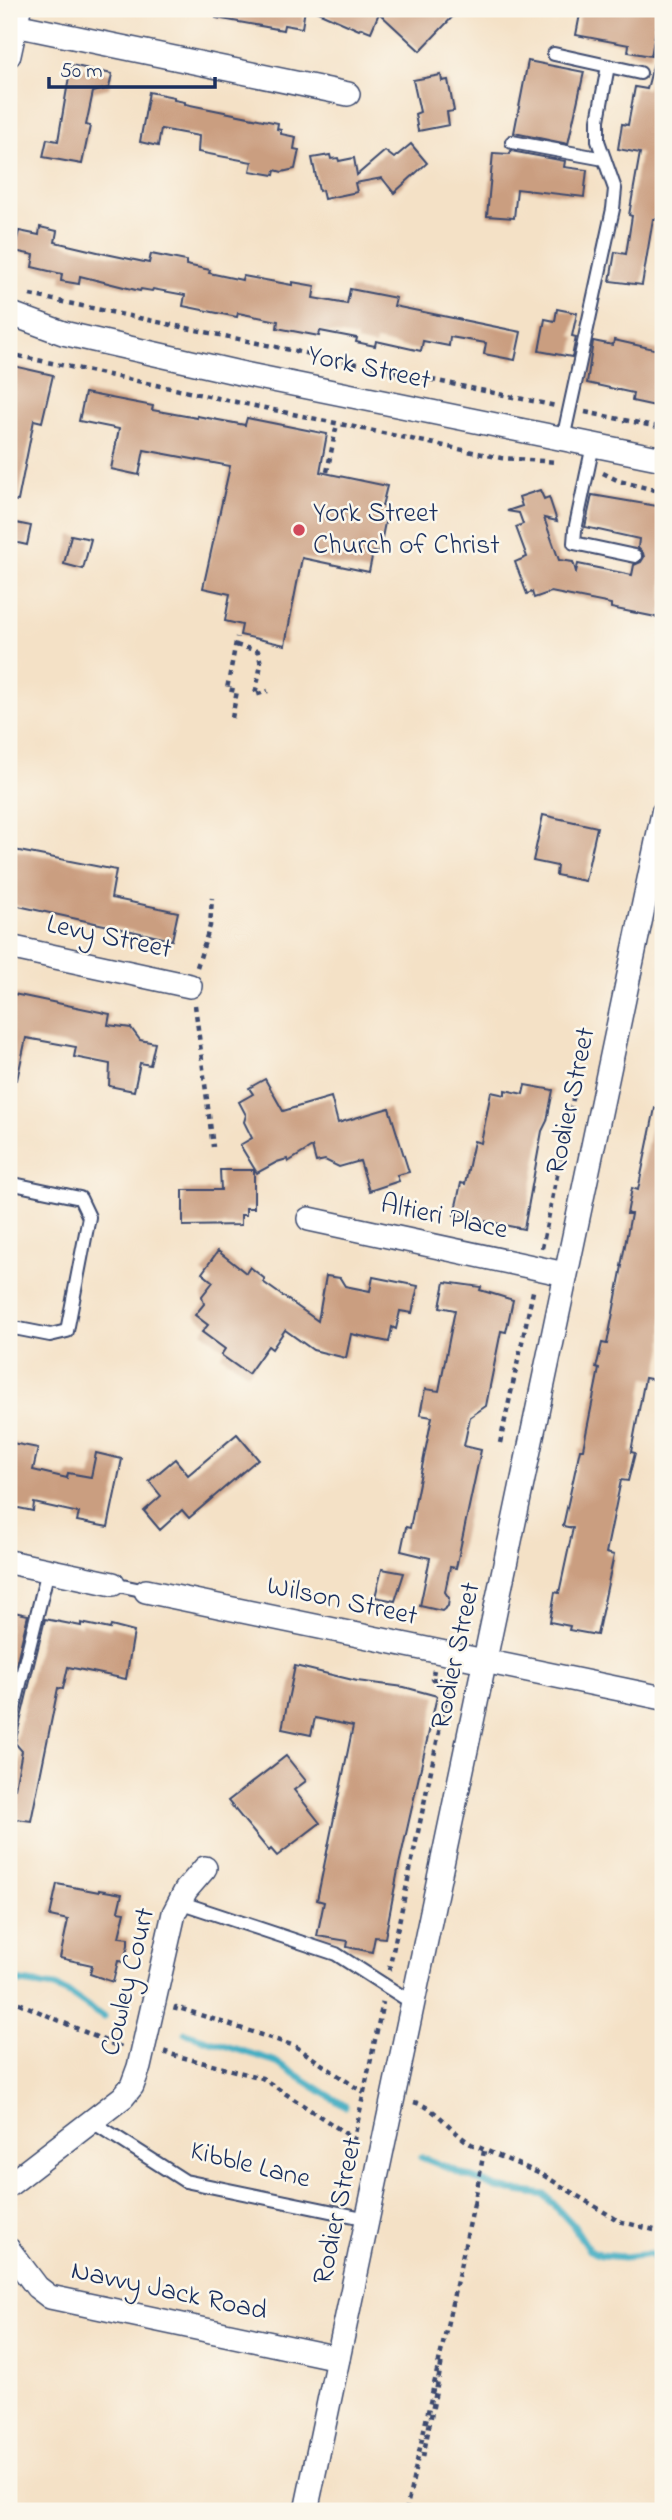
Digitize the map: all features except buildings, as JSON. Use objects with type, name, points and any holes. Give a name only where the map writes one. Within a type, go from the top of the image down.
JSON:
[{"type":"street","points":[[9,55],[17,17],[348,94]]},
{"type":"street","name":"York Street","points":[[9,313],[63,333],[244,374],[663,459]]},
{"type":"street","name":"York Street","points":[[9,331],[63,333]]},
{"type":"street","name":"Rodier Street","points":[[306,2511],[663,813]]},
{"type":"street","name":"Levy Street","points":[[9,947],[193,997]]},
{"type":"street","name":"Altieri Place","points":[[309,1219],[565,1274]]},
{"type":"street","name":"Wilson Street","points":[[9,1562],[113,1584]]},
{"type":"street","name":"Wilson Street","points":[[146,1591],[663,1698]]},
{"type":"street","name":"Cowley Court","points":[[9,2185],[122,2097],[132,2086],[145,2042],[168,1933],[179,1902],[205,1868]]},
{"type":"street","name":"Navvy Jack Road","points":[[9,2250],[37,2287],[50,2297],[338,2358]]},
{"type":"lane","points":[[554,54],[640,73]]},
{"type":"lane","points":[[563,439],[613,209],[615,189],[598,141],[598,120],[608,66]]},
{"type":"lane","points":[[512,142],[604,159]]},
{"type":"lane","points":[[593,445],[574,543],[635,556]]},
{"type":"lane","points":[[9,1183],[80,1198],[89,1217],[66,1331],[50,1335],[9,1327]]},
{"type":"lane","points":[[9,1728],[48,1570]]},
{"type":"lane","name":"Wilson Street","points":[[113,1584],[146,1591]]},
{"type":"lane","points":[[179,1902],[336,1954],[414,2004]]},
{"type":"lane","name":"Kibble Lane","points":[[91,2121],[185,2181],[368,2219]]},
{"type":"path","points":[[22,293],[663,428]]},
{"type":"path","points":[[9,354],[501,458],[588,468],[619,481],[663,492]]},
{"type":"path","points":[[327,472],[337,424]]},
{"type":"path","points":[[232,718],[237,691],[227,688],[237,637]]},
{"type":"path","points":[[236,645],[258,651],[261,664],[255,695],[268,691]]},
{"type":"path","name":"Levy Street","points":[[212,898],[207,940],[193,997],[213,1147]]},
{"type":"path","points":[[500,1443],[574,1094]]},
{"type":"path","points":[[9,2001],[119,2047],[122,2036],[167,2047],[166,2053],[262,2078],[354,2139],[447,1694],[438,1680],[432,1679],[438,1652]]},
{"type":"path","points":[[173,2020],[176,2007],[295,2046],[364,2093]]},
{"type":"path","points":[[394,2098],[426,2106],[462,2138],[484,2151],[543,2175],[619,2221],[658,2231],[663,2235]]},
{"type":"path","points":[[422,2458],[484,2151]]},
{"type":"path","points":[[406,2511],[474,2204]]},
{"type":"waterway","points":[[9,1980],[55,1987],[103,2017]]},
{"type":"waterway","points":[[185,2033],[274,2061],[345,2106]]},
{"type":"waterway","points":[[421,2157],[497,2188],[545,2195],[573,2225],[589,2250],[601,2255],[624,2257],[652,2254],[663,2271]]},
{"type":"place","name":"York Street Church of Christ","points":[[299,530]]}]
